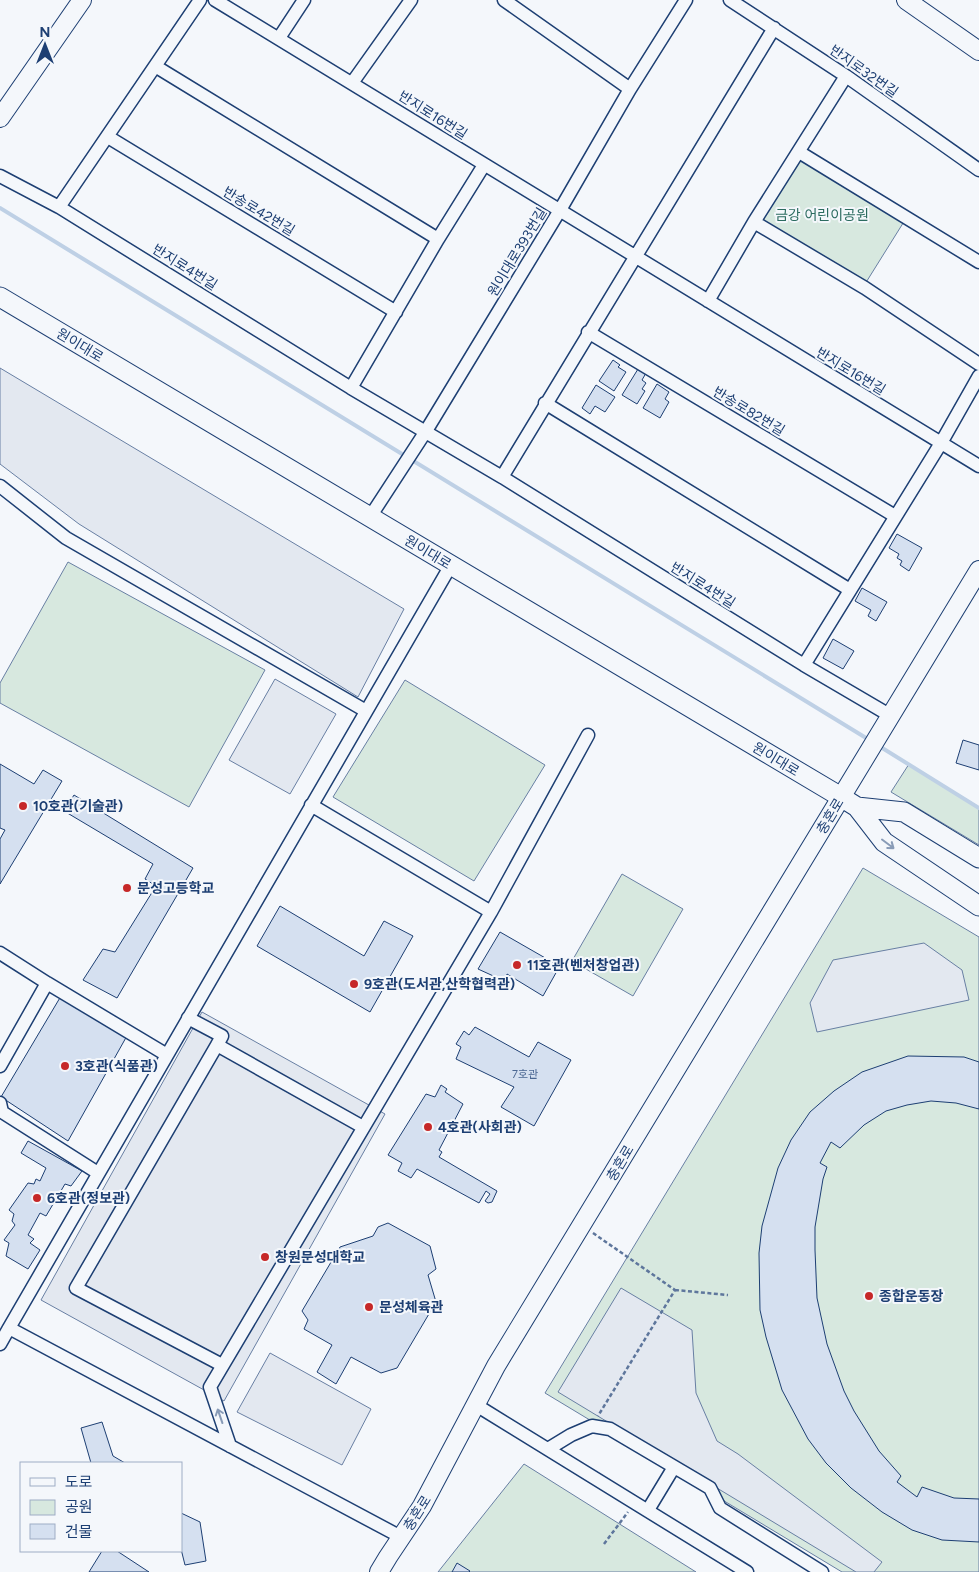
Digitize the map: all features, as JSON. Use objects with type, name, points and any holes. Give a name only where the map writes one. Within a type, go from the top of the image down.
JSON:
[{"type":"main road","points":[[0,118],[82,0]]},
{"type":"main road","points":[[906,0],[979,51]]},
{"type":"main road","name":"원이대로","points":[[0,297],[849,802],[884,842],[979,906]]},
{"type":"main road","points":[[889,720],[979,570]]},
{"type":"main road","name":"충혼로","points":[[379,1572],[422,1506],[496,1366],[582,1225],[849,802],[867,756],[889,720]]},
{"type":"main road","name":"원이대로","points":[[849,802],[904,812],[979,858]]},
{"type":"street","points":[[59,207],[200,0]]},
{"type":"street","name":"반지로16번길","points":[[215,0],[979,466]]},
{"type":"street","points":[[279,38],[304,0]]},
{"type":"street","points":[[352,83],[411,0]]},
{"type":"street","points":[[504,0],[630,89]]},
{"type":"street","name":"원이대로393번길","points":[[370,517],[426,431],[560,210],[630,89],[686,0]]},
{"type":"street","name":"반지로32번길","points":[[730,0],[846,76],[979,170]]},
{"type":"street","points":[[502,477],[634,256],[774,28]]},
{"type":"street","points":[[155,66],[438,238]]},
{"type":"street","points":[[708,301],[754,222],[846,76]]},
{"type":"street","name":"반송로42번길","points":[[108,137],[396,312]]},
{"type":"street","points":[[799,152],[979,262]]},
{"type":"street","points":[[351,388],[438,238],[484,165]]},
{"type":"street","name":"반지로4번길","points":[[0,176],[59,207],[351,388],[502,477],[889,720]]},
{"type":"street","points":[[754,222],[865,288],[979,364]]},
{"type":"street","name":"반송로82번길","points":[[588,332],[895,516]]},
{"type":"street","points":[[804,665],[941,443],[979,376]]},
{"type":"street","points":[[545,403],[850,590]]},
{"type":"street","points":[[0,486],[66,538],[366,711]]},
{"type":"street","points":[[0,1344],[450,566]]},
{"type":"street","points":[[230,1446],[210,1387],[490,912],[588,735]]},
{"type":"street","points":[[311,806],[490,912]]},
{"type":"street","points":[[0,953],[167,1055]]},
{"type":"street","points":[[0,1066],[47,983]]},
{"type":"street","points":[[188,1018],[222,1036],[76,1288],[222,1365]]},
{"type":"street","points":[[217,1045],[363,1127]]},
{"type":"street","points":[[0,1103],[2,1112],[98,1173]]},
{"type":"street","points":[[9,1328],[401,1537]]},
{"type":"street","points":[[476,1405],[748,1572]]},
{"type":"street","points":[[548,1449],[571,1435],[592,1426],[610,1429],[710,1488],[720,1508],[822,1572]]},
{"type":"street","points":[[648,1510],[674,1467]]},
{"type":"path","points":[[582,1225],[675,1290],[728,1295]]},
{"type":"path","points":[[592,1426],[675,1290]]},
{"type":"path","points":[[604,1544],[635,1503]]},
{"type":"green space","name":"금강 어린이공원","points":[[800,157],[905,220],[865,284],[760,223]]},
{"type":"green space","points":[[68,562],[265,670],[189,807],[0,703],[0,683]]},
{"type":"green space","points":[[405,680],[545,765],[474,881],[333,797]]},
{"type":"green space","points":[[909,764],[979,807],[979,845],[891,792]]},
{"type":"green space","points":[[863,868],[979,937],[979,1572],[842,1572],[545,1393]]},
{"type":"green space","points":[[622,874],[683,909],[633,996],[572,961]]},
{"type":"green space","points":[[524,1464],[696,1572],[438,1572]]},
{"type":"shaded area","points":[[0,368],[404,609],[358,697],[79,524],[0,464]]},
{"type":"shaded area","points":[[275,679],[336,714],[290,794],[229,760]]},
{"type":"shaded area","points":[[924,943],[962,970],[969,1000],[817,1032],[810,1003],[833,960]]},
{"type":"shaded area","points":[[202,1012],[385,1114],[224,1401],[41,1300]]},
{"type":"shaded area","points":[[621,1288],[692,1330],[696,1393],[717,1441],[738,1454],[882,1562],[874,1572],[856,1572],[558,1392]]},
{"type":"shaded area","points":[[270,1353],[371,1409],[342,1465],[237,1412]]},
{"type":"building","points":[[613,360],[620,365],[618,367],[626,372],[614,391],[599,381]]},
{"type":"building","points":[[638,369],[646,373],[642,380],[646,383],[642,389],[645,391],[637,404],[622,395]]},
{"type":"building","points":[[657,384],[669,392],[665,399],[669,402],[660,418],[643,408]]},
{"type":"building","points":[[596,385],[615,397],[605,412],[595,406],[590,414],[582,408]]},
{"type":"building","points":[[897,534],[922,548],[909,571],[900,565],[902,561],[897,558],[899,554],[889,548]]},
{"type":"building","points":[[862,588],[887,602],[876,621],[868,616],[871,610],[855,601]]},
{"type":"building","points":[[833,639],[854,651],[843,669],[823,658]]},
{"type":"building","points":[[963,740],[979,745],[979,770],[956,763]]},
{"type":"building","name":"10호관(기술관)","points":[[0,764],[34,784],[43,770],[62,781],[0,884],[0,839],[5,830],[0,828]]},
{"type":"building","points":[[74,795],[193,868],[117,998],[83,980],[103,949],[115,952],[156,886],[145,879],[153,864],[64,811]]},
{"type":"building","name":"9호관(도서관,산학협력관)","points":[[280,906],[364,956],[384,921],[413,936],[370,1012],[257,946]]},
{"type":"building","name":"11호관(벤처창업관)","points":[[500,932],[554,963],[552,967],[557,971],[543,996],[507,974],[506,980],[502,976],[500,979],[478,969]]},
{"type":"building","name":"3호관(식품관)","points":[[61,996],[128,1034],[68,1141],[1,1097]]},
{"type":"building","points":[[475,1027],[529,1057],[538,1042],[571,1060],[534,1126],[501,1107],[514,1087],[456,1059],[461,1047],[456,1044],[464,1031],[469,1035]]},
{"type":"building","points":[[908,1056],[964,1057],[979,1062],[979,1109],[956,1103],[931,1101],[907,1105],[886,1111],[864,1125],[840,1148],[831,1142],[820,1163],[827,1167],[823,1179],[815,1227],[817,1298],[827,1344],[844,1391],[879,1451],[901,1476],[897,1482],[917,1497],[922,1487],[954,1498],[979,1499],[979,1542],[942,1540],[912,1530],[882,1512],[851,1488],[826,1463],[808,1439],[782,1390],[760,1310],[759,1253],[762,1226],[778,1168],[791,1140],[810,1112],[834,1091],[862,1072]]},
{"type":"building","name":"4호관(사회관)","points":[[441,1085],[447,1089],[445,1092],[463,1104],[439,1150],[442,1152],[439,1157],[497,1191],[492,1202],[488,1203],[485,1201],[490,1194],[486,1191],[479,1203],[417,1169],[411,1178],[398,1171],[402,1163],[388,1155],[426,1094],[435,1097]]},
{"type":"building","name":"6호관(정보관)","points":[[28,1141],[82,1171],[71,1186],[65,1184],[46,1216],[40,1213],[28,1235],[34,1239],[30,1243],[40,1250],[28,1269],[6,1256],[9,1243],[4,1240],[15,1225],[12,1221],[14,1214],[9,1210],[28,1183],[34,1184],[36,1179],[40,1181],[46,1168],[21,1153]]},
{"type":"building","name":"문성체육관","points":[[388,1223],[430,1246],[436,1269],[428,1275],[436,1302],[397,1368],[381,1373],[351,1357],[336,1384],[317,1372],[332,1345],[304,1329],[308,1320],[302,1311],[340,1247],[373,1236],[378,1227]]},
{"type":"building","points":[[102,1422],[113,1456],[123,1462],[91,1462],[81,1428]]},
{"type":"building","points":[[182,1513],[200,1522],[206,1561],[185,1565],[182,1552]]},
{"type":"building","points":[[101,1552],[119,1552],[149,1572],[89,1572]]},
{"type":"building","points":[[457,1563],[470,1571],[452,1572]]},
{"type":"waterway","points":[[0,208],[871,741]]},
{"type":"waterway","points":[[879,746],[979,808]]},
{"type":"place","name":"10호관(기술관)","points":[[23,806]]},
{"type":"place","name":"문성고등학교","points":[[127,888]]},
{"type":"place","name":"11호관(벤처창업관)","points":[[517,965]]},
{"type":"place","name":"9호관(도서관,산학협력관)","points":[[354,984]]},
{"type":"place","name":"3호관(식품관)","points":[[65,1066]]},
{"type":"place","name":"4호관(사회관)","points":[[428,1127]]},
{"type":"place","name":"6호관(정보관)","points":[[37,1198]]},
{"type":"place","name":"창원문성대학교","points":[[265,1257]]},
{"type":"place","name":"종합운동장","points":[[869,1296]]},
{"type":"place","name":"문성체육관","points":[[369,1307]]}]
